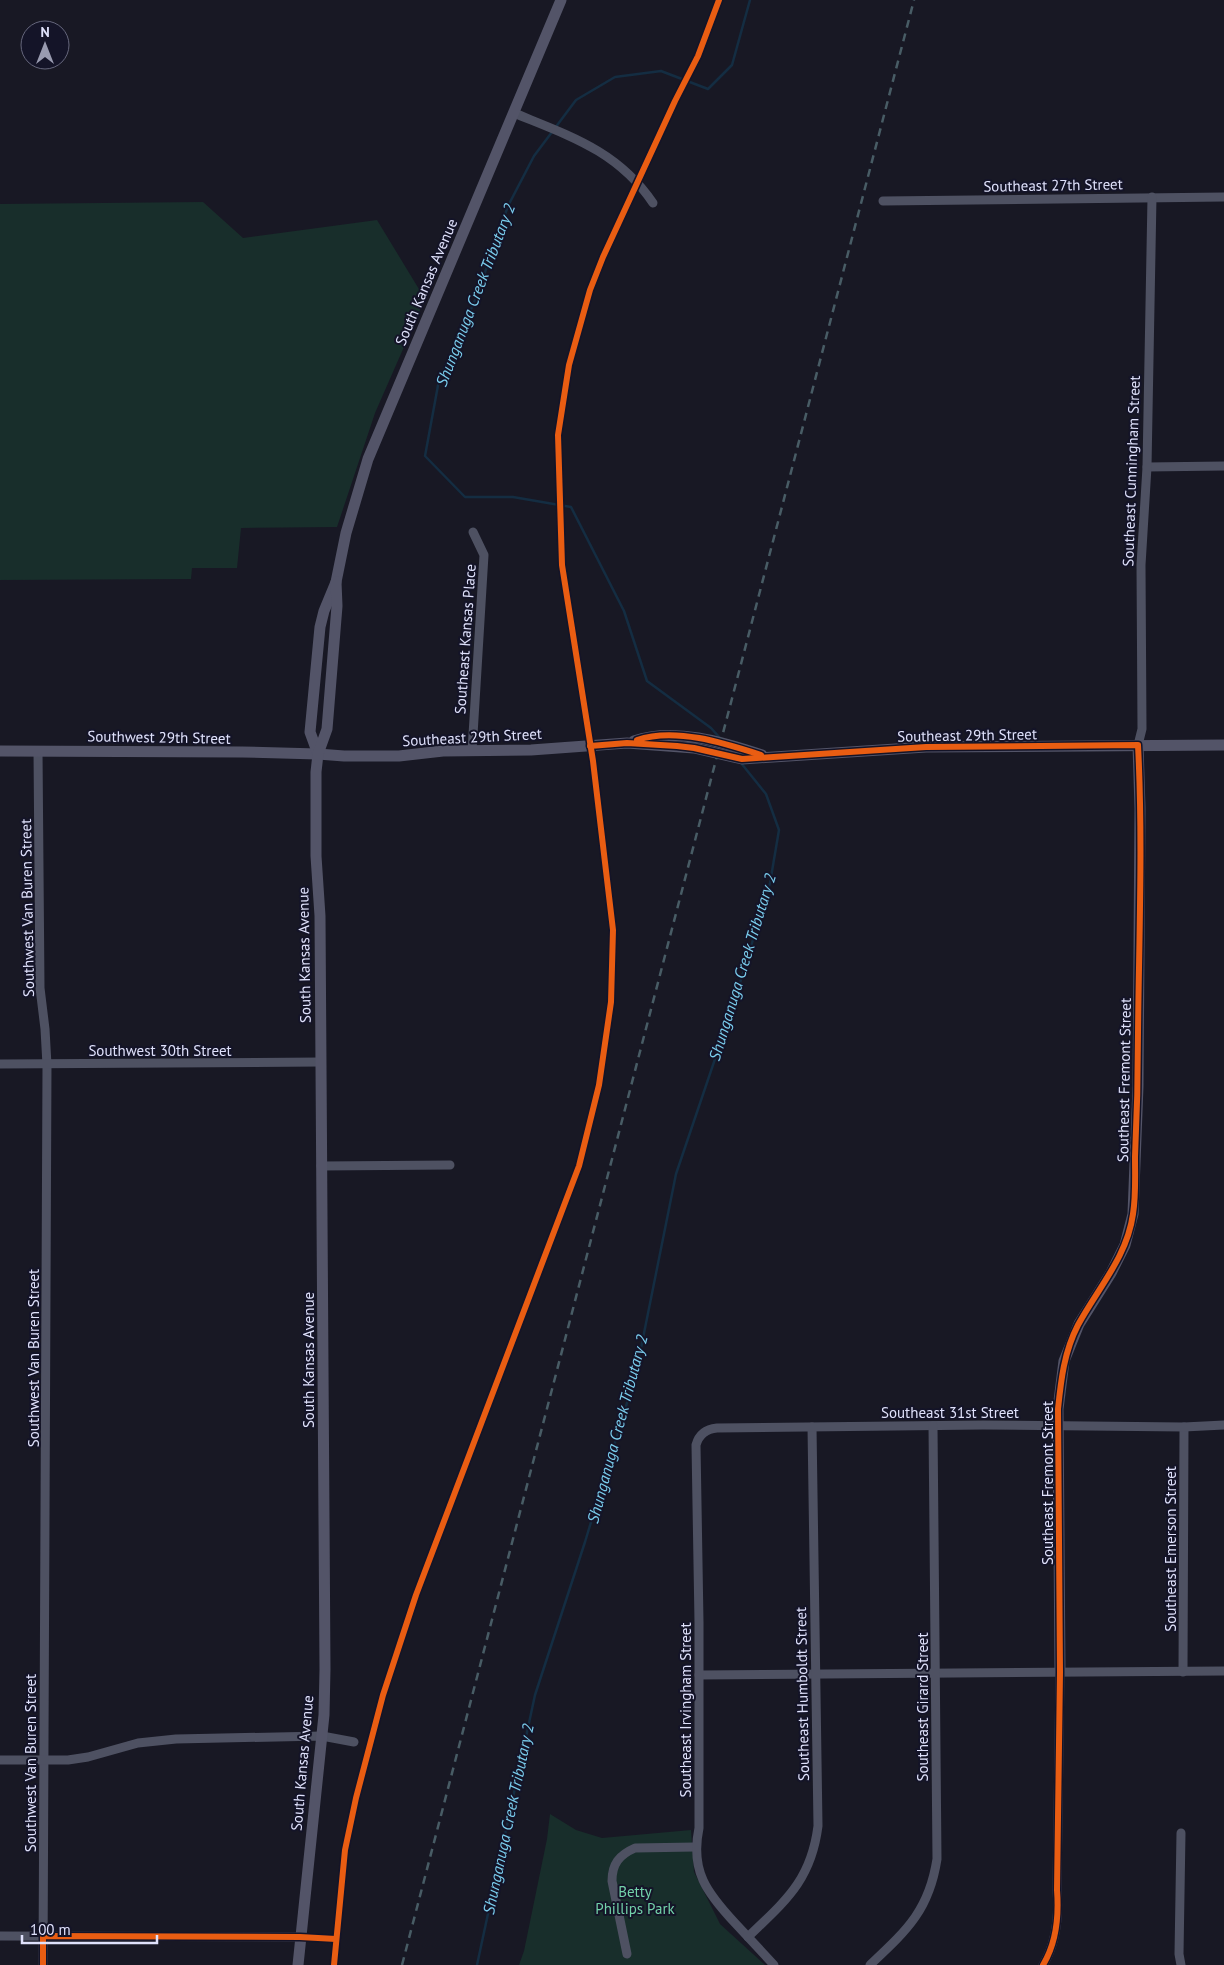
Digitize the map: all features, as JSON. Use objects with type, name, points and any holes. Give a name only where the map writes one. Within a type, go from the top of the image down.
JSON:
[{"type":"main road","name":"South Kansas Avenue","points":[[318,754],[310,732],[317,644],[324,611],[336,582],[346,532],[368,458],[561,0]]},
{"type":"main road","name":"South Kansas Avenue","points":[[298,1965],[322,1736],[325,1669],[320,916],[316,856],[316,772],[318,754],[327,729],[337,606],[336,582]]},
{"type":"main road","name":"Southeast 29th Street","points":[[318,754],[399,756],[430,752],[532,750],[627,743],[694,748],[742,759],[926,748],[1224,744]]},
{"type":"main road","name":"Southeast Fremont Street","points":[[1060,1672],[1058,1425],[1064,1361],[1079,1324],[1111,1273],[1125,1245],[1133,1214],[1138,1076],[1140,818],[1138,745]]},
{"type":"main road","name":"Southwest 29th Street","points":[[0,751],[318,754]]},
{"type":"street","points":[[514,113],[591,146],[619,164],[634,178],[653,203]]},
{"type":"street","name":"Southeast 27th Street","points":[[883,201],[1224,197]]},
{"type":"street","name":"Southeast Cunningham Street","points":[[1138,745],[1142,730],[1142,565],[1147,467],[1152,198]]},
{"type":"street","points":[[1147,467],[1224,466]]},
{"type":"street","name":"Southeast Kansas Place","points":[[472,751],[484,556],[473,532]]},
{"type":"street","name":"Southwest Van Buren Street","points":[[38,751],[40,988],[48,1065],[43,1965]]},
{"type":"street","name":"Southwest 30th Street","points":[[0,1064],[321,1062]]},
{"type":"street","points":[[322,1166],[450,1165]]},
{"type":"street","name":"Southeast 31st Street","points":[[706,1430],[717,1428],[812,1427],[1058,1425],[1184,1427],[1224,1425]]},
{"type":"street","name":"Southeast Girard Street","points":[[870,1965],[912,1923],[928,1894],[933,1878],[937,1849],[935,1821],[936,1674],[933,1426]]},
{"type":"street","name":"Southeast Humboldt Street","points":[[748,1936],[787,1899],[806,1870],[812,1854],[818,1826],[812,1427]]},
{"type":"street","name":"Southeast Emerson Street","points":[[1182,1672],[1184,1427]]},
{"type":"street","name":"Southeast Irvingham Street","points":[[706,1430],[698,1439],[696,1445],[699,1828],[695,1847],[699,1873],[706,1889],[774,1965]]},
{"type":"street","points":[[699,1674],[1224,1671]]},
{"type":"street","name":"Southeast Fremont Street","points":[[1043,1965],[1052,1947],[1058,1922],[1060,1672]]},
{"type":"street","points":[[0,1760],[88,1757],[138,1743],[158,1740],[322,1736],[354,1742]]},
{"type":"street","points":[[1181,1834],[1179,1954],[1181,1965]]},
{"type":"street","points":[[627,1954],[612,1881],[612,1870],[615,1863],[625,1852],[635,1848],[695,1847]]},
{"type":"street","points":[[0,1936],[300,1936]]},
{"type":"green space","points":[[203,202],[243,238],[377,220],[425,299],[375,413],[337,527],[241,528],[237,568],[192,568],[191,579],[0,580],[0,204]]},
{"type":"green space","name":"Betty Phillips Park","points":[[550,1814],[576,1830],[602,1838],[691,1830],[694,1872],[720,1924],[765,1965],[519,1965],[524,1951],[547,1839]]},
{"type":"waterway","name":"Shunganuga Creek Tributary 2","points":[[720,738],[711,728],[647,681],[624,611],[571,507],[513,497],[465,497],[425,456],[439,380],[476,298],[508,206],[534,156],[576,100],[615,77],[661,71],[708,89],[732,65],[750,0]]},
{"type":"waterway","name":"Shunganuga Creek Tributary 2","points":[[477,1965],[535,1695],[585,1542],[636,1373],[676,1174],[734,1003],[770,883],[779,830],[766,794],[741,763]]},
{"type":"railway","points":[[402,1965],[914,0]]},
{"type":"cycle path","points":[[334,1965],[345,1850],[356,1798],[383,1695],[416,1595],[579,1166],[599,1085],[611,1002],[613,930],[593,761],[562,565],[558,435],[569,365],[590,290],[603,257],[675,101],[698,56],[719,0]]},
{"type":"cycle path","points":[[637,740],[652,736],[683,736],[716,742],[761,755]]},
{"type":"cycle path","points":[[590,746],[627,743],[677,746],[742,759],[926,747],[1138,745],[1140,889],[1135,1200],[1130,1230],[1125,1244],[1111,1272],[1073,1335],[1066,1356],[1060,1387],[1058,1409],[1060,1672],[1058,1909],[1054,1938],[1043,1965]]},
{"type":"cycle path","points":[[43,1965],[43,1936],[300,1937],[336,1939]]}]
